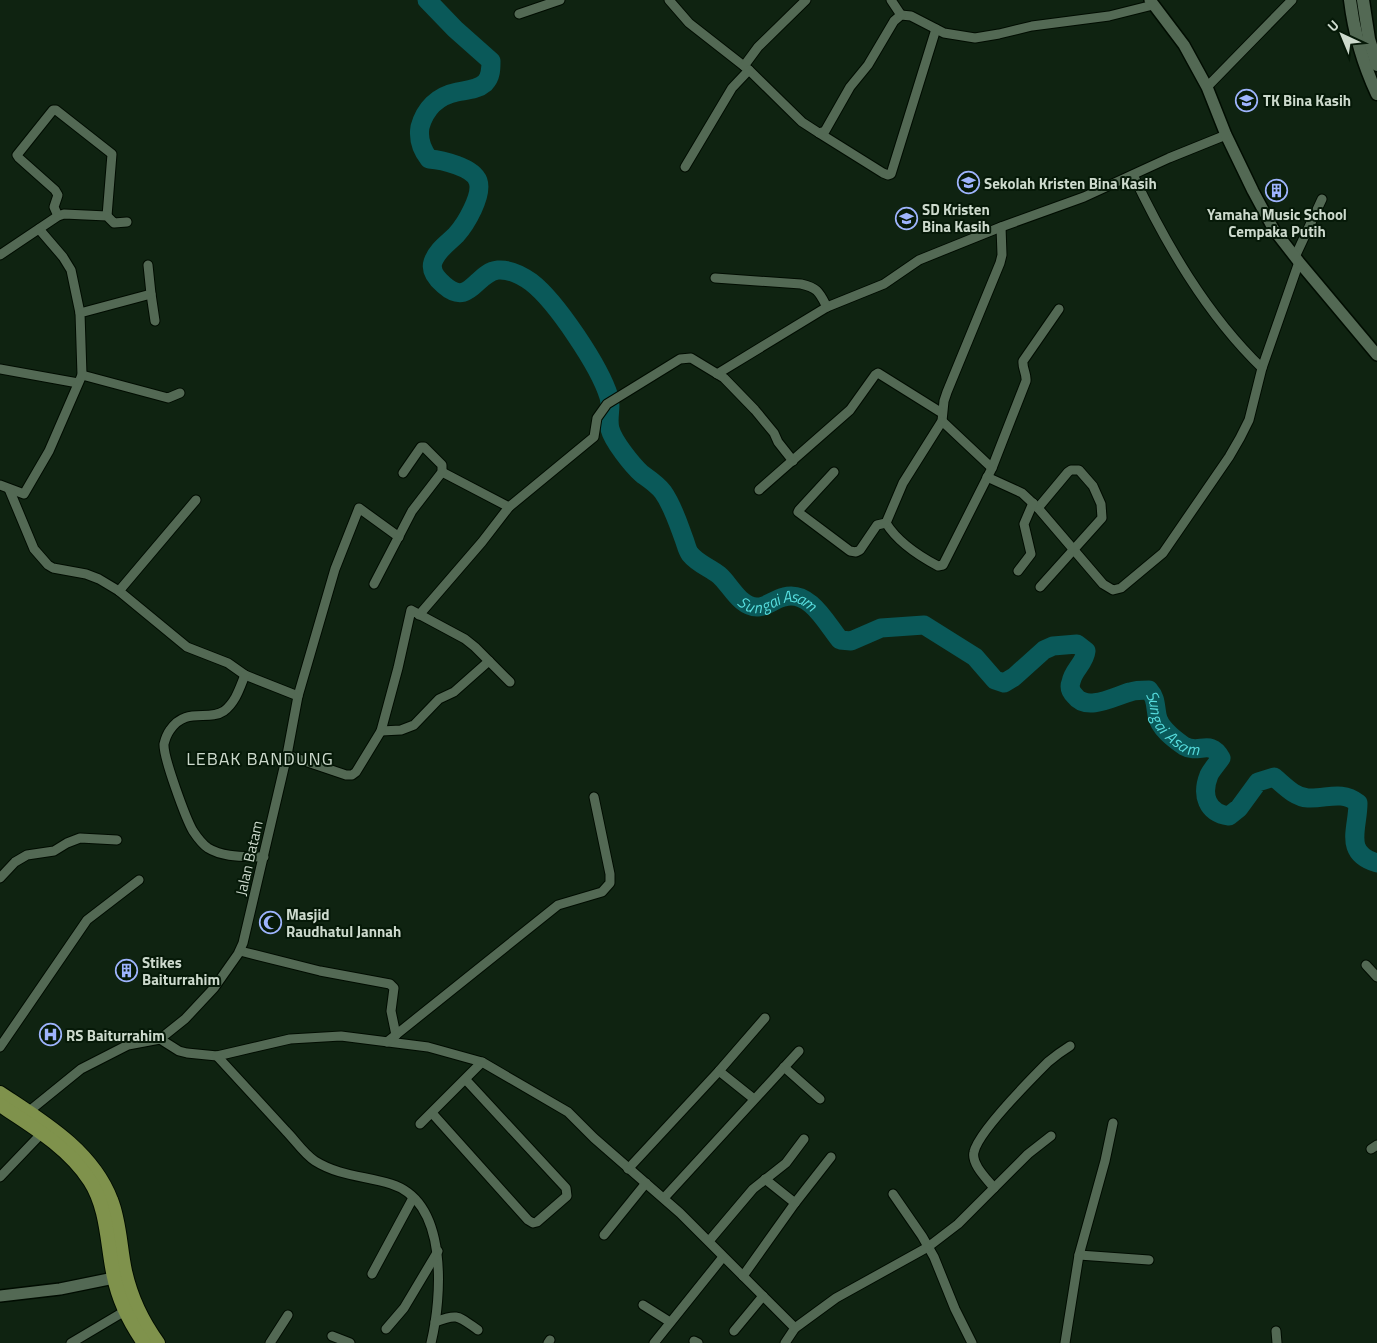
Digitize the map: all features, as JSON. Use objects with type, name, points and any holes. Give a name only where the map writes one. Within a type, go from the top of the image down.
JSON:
[{"type":"highway","points":[[0,1093],[64,1138],[80,1152],[104,1184],[112,1200],[125,1271],[132,1296],[144,1323],[158,1343]]},
{"type":"highway","points":[[0,1105],[42,1133],[78,1165],[91,1182],[104,1217],[114,1278],[125,1311],[144,1343]]},
{"type":"main road","points":[[1350,0],[1365,68],[1377,94]]},
{"type":"main road","points":[[1363,0],[1369,39],[1377,65]]},
{"type":"street","points":[[519,14],[560,0]]},
{"type":"street","points":[[669,0],[689,23],[746,68],[802,122],[888,175],[891,174],[936,29]]},
{"type":"street","points":[[685,167],[758,48],[806,0]]},
{"type":"street","points":[[891,0],[901,15]]},
{"type":"street","points":[[1207,87],[1292,0]]},
{"type":"street","points":[[901,15],[911,16],[944,33],[975,38],[1032,26],[1109,16],[1152,2],[1184,45],[1207,87],[1226,135],[1274,230],[1377,354]]},
{"type":"street","points":[[819,132],[825,131],[850,87],[868,65],[894,22],[901,15]]},
{"type":"street","points":[[58,216],[54,206],[58,195],[55,190],[17,155],[53,110],[56,110],[112,154],[107,216],[114,223],[127,222]]},
{"type":"street","points":[[717,374],[826,307],[884,284],[920,260],[1001,227],[1084,197],[1226,135]]},
{"type":"street","points":[[1132,175],[1174,254],[1228,333],[1262,368]]},
{"type":"street","points":[[987,478],[1022,493],[1036,506],[1104,584],[1114,590],[1121,588],[1162,553],[1240,438],[1249,420],[1262,368],[1297,259],[1322,199]]},
{"type":"street","points":[[0,255],[58,216],[72,214],[107,216]]},
{"type":"street","points":[[834,472],[798,512],[850,550],[856,552],[860,550],[877,525],[886,522],[904,483],[942,417],[947,392],[1000,263],[1002,255],[1001,227]]},
{"type":"street","points":[[0,485],[21,494],[26,493],[49,451],[80,379],[83,348],[80,313],[71,270],[63,256],[39,229]]},
{"type":"street","points":[[148,265],[155,321]]},
{"type":"street","points":[[715,278],[801,284],[813,287],[818,291],[826,307]]},
{"type":"street","points":[[80,313],[151,294]]},
{"type":"street","points":[[886,522],[906,544],[925,559],[941,566],[992,468],[1027,377],[1023,369],[1023,361],[1060,309]]},
{"type":"street","points":[[419,615],[510,507],[594,436],[597,418],[607,404],[684,357],[691,358],[724,378],[755,410],[774,433],[778,442],[792,460]]},
{"type":"street","points":[[0,369],[80,379],[168,398],[180,393]]},
{"type":"street","points":[[759,490],[850,410],[878,373],[942,417],[992,468]]},
{"type":"street","points":[[374,584],[412,511],[442,472],[442,465],[424,447],[421,447],[403,473]]},
{"type":"street","points":[[1018,570],[1031,554],[1024,524],[1036,506],[1068,472],[1076,469],[1079,470],[1094,486],[1103,513],[1099,522],[1040,587]]},
{"type":"street","points":[[442,472],[510,507]]},
{"type":"street","points":[[9,489],[34,550],[48,566],[93,576],[119,591],[187,647],[228,663],[245,675],[298,696]]},
{"type":"street","points":[[119,591],[196,500]]},
{"type":"street","name":"Jalan Batam","points":[[160,1040],[185,1019],[214,988],[244,943],[287,755],[298,696],[335,569],[359,508],[398,537]]},
{"type":"street","points":[[287,755],[346,775],[356,772],[380,731],[398,668],[411,610],[465,639],[510,682]]},
{"type":"street","points":[[380,731],[401,730],[414,724],[439,699],[454,692],[489,661]]},
{"type":"street","points":[[245,675],[236,695],[227,708],[218,714],[189,715],[170,730],[164,744],[166,756],[186,816],[199,840],[216,852],[228,855],[264,857]]},
{"type":"street","points":[[387,1042],[558,906],[602,892],[608,886],[610,874],[594,797]]},
{"type":"street","points":[[0,878],[15,862],[27,855],[54,851],[67,842],[80,838],[117,840]]},
{"type":"street","points":[[0,1047],[88,920],[139,880]]},
{"type":"street","points":[[240,951],[320,971],[390,984],[394,988],[391,1010],[396,1034]]},
{"type":"street","points":[[1366,965],[1377,977]]},
{"type":"street","points":[[628,1169],[766,1018]]},
{"type":"street","points":[[28,1112],[81,1069],[128,1045],[160,1040],[179,1051],[217,1056],[290,1038],[341,1036],[428,1047],[482,1062],[568,1112],[628,1169],[680,1212],[795,1328]]},
{"type":"street","points":[[994,1188],[975,1161],[974,1152],[985,1131],[1049,1061],[1070,1046]]},
{"type":"street","points":[[664,1198],[799,1051]]},
{"type":"street","points":[[217,1056],[313,1160],[346,1175],[392,1184],[405,1191],[423,1211],[438,1251],[439,1282],[432,1343]]},
{"type":"street","points":[[420,1124],[482,1062]]},
{"type":"street","points":[[784,1067],[820,1099]]},
{"type":"street","points":[[719,1071],[754,1099]]},
{"type":"street","points":[[432,1113],[528,1220],[533,1223],[537,1222],[567,1196],[566,1188],[466,1080]]},
{"type":"street","points":[[1065,1343],[1079,1255],[1105,1161],[1113,1123]]},
{"type":"street","points":[[0,1177],[42,1133]]},
{"type":"street","points":[[784,1343],[795,1328],[836,1298],[928,1247],[958,1224],[1028,1154],[1051,1136]]},
{"type":"street","points":[[709,1242],[752,1189],[786,1163],[804,1139]]},
{"type":"street","points":[[742,1276],[831,1157]]},
{"type":"street","points":[[765,1179],[795,1203]]},
{"type":"street","points":[[604,1235],[646,1183]]},
{"type":"street","points":[[893,1194],[934,1257],[955,1309],[972,1343]]},
{"type":"street","points":[[372,1274],[413,1198]]},
{"type":"street","points":[[386,1329],[404,1308],[438,1251]]},
{"type":"street","points":[[1079,1255],[1149,1260]]},
{"type":"street","points":[[654,1343],[724,1257]]},
{"type":"street","points":[[0,1296],[60,1289],[114,1278]]},
{"type":"street","points":[[734,1331],[763,1296]]},
{"type":"street","points":[[643,1304],[670,1322]]},
{"type":"street","points":[[71,1343],[125,1311]]},
{"type":"street","points":[[270,1343],[288,1315]]},
{"type":"street","points":[[435,1322],[455,1316],[460,1317],[478,1330]]},
{"type":"street","points":[[1276,1331],[1277,1343]]},
{"type":"street","points":[[332,1336],[350,1343]]},
{"type":"waterway","name":"Sungai Asam","points":[[427,0],[455,29],[491,61],[490,76],[485,83],[475,88],[450,94],[438,100],[425,114],[420,127],[421,144],[429,159],[464,168],[475,176],[479,187],[473,209],[456,235],[440,250],[432,265],[433,272],[444,285],[460,293],[473,287],[490,272],[498,270],[507,270],[519,275],[541,291],[576,335],[597,369],[609,397],[610,429],[615,440],[623,453],[638,470],[663,492],[670,503],[688,551],[693,557],[719,575],[746,604],[761,607],[784,597],[802,598],[823,617],[840,640],[851,641],[881,628],[924,625],[975,657],[995,680],[1004,683],[1014,677],[1044,650],[1053,646],[1077,644],[1086,651],[1084,659],[1074,674],[1070,686],[1072,693],[1080,701],[1087,703],[1101,702],[1132,691],[1149,690],[1154,699],[1158,720],[1172,737],[1189,748],[1208,748],[1217,752],[1221,758],[1209,775],[1206,789],[1208,802],[1215,811],[1229,816],[1239,808],[1258,782],[1274,777],[1290,790],[1303,797],[1346,797],[1358,803],[1355,831],[1356,846],[1366,859],[1377,863]]},
{"type":"place","name":"TK Bina Kasih","points":[[1247,100]]},
{"type":"place","name":"Sekolah Kristen Bina Kasih","points":[[968,183]]},
{"type":"place","name":"Yamaha Music School Cempaka Putih","points":[[1277,191]]},
{"type":"place","name":"SD Kristen Bina Kasih","points":[[906,218]]},
{"type":"place","name":"Masjid Raudhatul Jannah","points":[[270,923]]},
{"type":"place","name":"Stikes Baiturrahim","points":[[126,971]]},
{"type":"place","name":"RS Baiturrahim","points":[[50,1035]]},
{"type":"district","name":"LEBAK BANDUNG","points":[[260,758]]}]
